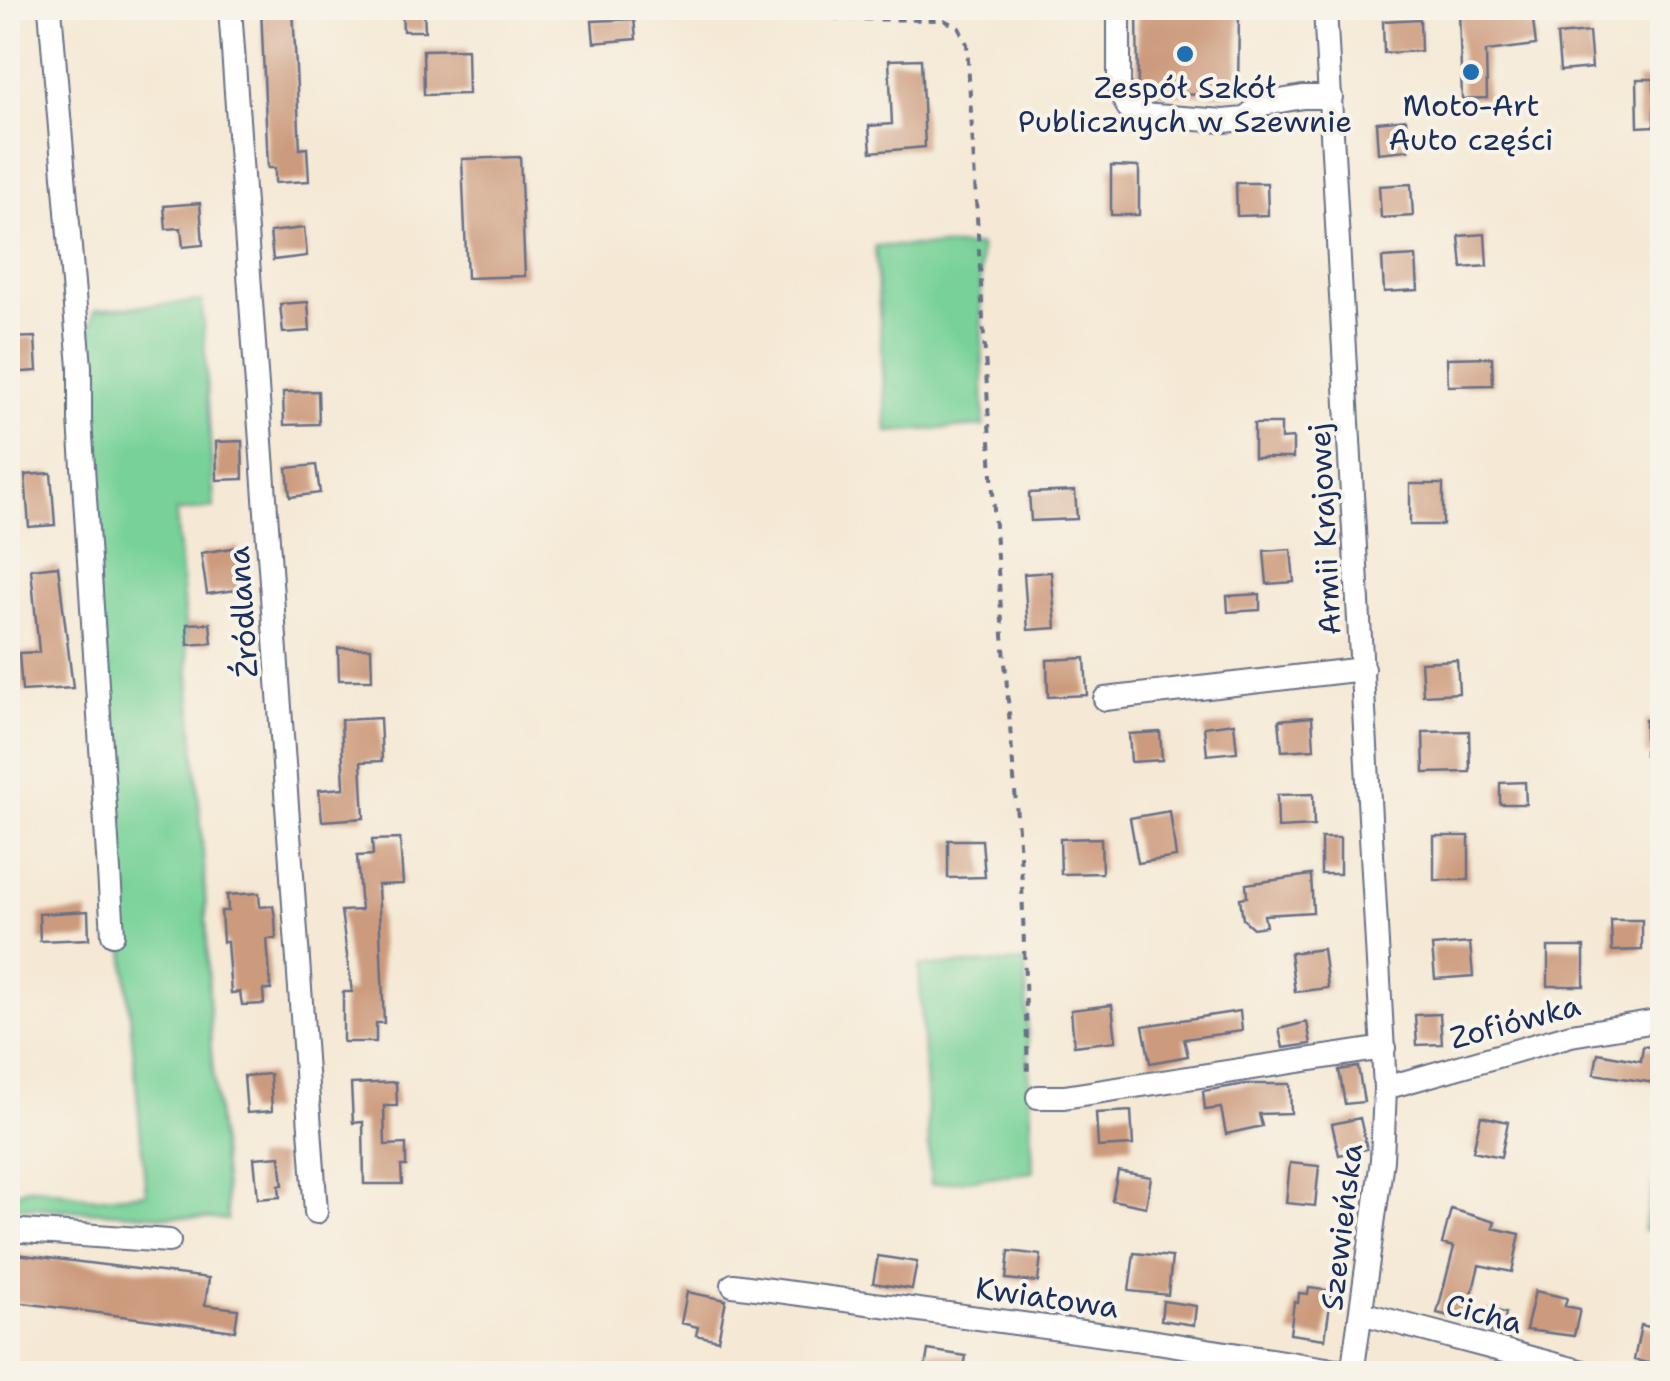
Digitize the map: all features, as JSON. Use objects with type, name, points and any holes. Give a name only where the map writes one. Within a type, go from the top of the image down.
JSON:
[{"type":"street","points":[[50,8],[80,367],[80,420],[114,934]]},
{"type":"street","name":"Źródlana","points":[[230,8],[316,1212]]},
{"type":"street","points":[[1119,8],[1119,91],[1128,107],[1140,115],[1224,122],[1244,119],[1263,104],[1332,97]]},
{"type":"street","name":"Armii Krajowej","points":[[1326,8],[1385,1088]]},
{"type":"street","points":[[1105,699],[1362,669]]},
{"type":"street","name":"Zofiówka","points":[[1385,1088],[1571,1034],[1662,1020]]},
{"type":"street","points":[[1038,1097],[1064,1097],[1384,1048]]},
{"type":"street","name":"Szewieńska","points":[[1352,1373],[1382,1160],[1385,1088]]},
{"type":"street","points":[[8,1230],[169,1241]]},
{"type":"street","name":"Kwiatowa","points":[[733,1285],[1352,1373]]},
{"type":"street","name":"Cicha","points":[[1361,1314],[1591,1374]]},
{"type":"path","points":[[820,8],[826,16],[838,19],[944,20],[960,28],[967,44],[996,544],[1022,882],[1028,1084],[1038,1097]]},
{"type":"green space","points":[[875,246],[980,246],[984,426],[887,432]]},
{"type":"green space","points":[[202,301],[214,508],[176,512],[204,866],[211,1050],[228,1220],[8,1206],[8,1196],[27,1188],[94,1198],[146,1193],[110,791],[96,576],[88,337],[95,310]]},
{"type":"green space","points":[[1025,962],[1033,1172],[931,1184],[919,966]]},
{"type":"green space","points":[[1662,1146],[1662,1234],[1643,1230]]},
{"type":"building","points":[[261,8],[293,8],[300,149],[307,148],[309,181],[275,183],[275,168],[268,168]]},
{"type":"building","points":[[402,8],[424,8],[425,31],[403,31]]},
{"type":"building","points":[[1137,8],[1239,8],[1238,95],[1138,94]]},
{"type":"building","points":[[1485,11],[1485,18],[1532,12],[1536,45],[1486,51],[1487,98],[1462,99],[1459,12]]},
{"type":"building","points":[[634,19],[636,39],[594,43],[592,21]]},
{"type":"building","points":[[1420,19],[1421,51],[1384,53],[1383,21]]},
{"type":"building","points":[[1589,32],[1592,68],[1560,71],[1557,35]]},
{"type":"building","points":[[467,49],[468,94],[424,95],[423,50]]},
{"type":"building","points":[[921,59],[925,147],[871,152],[869,126],[892,124],[889,60]]},
{"type":"building","points":[[1637,79],[1654,79],[1654,126],[1638,127]]},
{"type":"building","points":[[1406,119],[1408,150],[1378,153],[1376,122]]},
{"type":"building","points":[[520,157],[525,276],[467,278],[462,159]]},
{"type":"building","points":[[1111,166],[1139,167],[1139,215],[1111,215]]},
{"type":"building","points":[[1236,183],[1267,183],[1268,215],[1237,216]]},
{"type":"building","points":[[1411,184],[1413,216],[1381,218],[1379,186]]},
{"type":"building","points":[[200,203],[203,245],[183,247],[181,228],[166,229],[164,206]]},
{"type":"building","points":[[304,228],[307,256],[273,260],[270,232]]},
{"type":"building","points":[[1485,234],[1487,266],[1462,268],[1459,236]]},
{"type":"building","points":[[1416,256],[1418,290],[1384,292],[1382,258]]},
{"type":"building","points":[[308,302],[310,331],[283,333],[280,304]]},
{"type":"building","points":[[35,337],[37,371],[8,373],[8,338]]},
{"type":"building","points":[[1492,357],[1493,385],[1448,386],[1447,358]]},
{"type":"building","points":[[318,391],[319,424],[284,425],[283,392]]},
{"type":"building","points":[[1254,424],[1281,424],[1281,439],[1293,438],[1293,458],[1254,458]]},
{"type":"building","points":[[242,441],[243,479],[217,480],[216,442]]},
{"type":"building","points":[[316,465],[320,493],[290,497],[287,468]]},
{"type":"building","points":[[51,473],[55,525],[29,527],[25,475]]},
{"type":"building","points":[[1410,484],[1443,484],[1443,525],[1410,525]]},
{"type":"building","points":[[1075,491],[1077,519],[1031,521],[1029,493]]},
{"type":"building","points":[[238,547],[244,589],[207,594],[201,553]]},
{"type":"building","points":[[1291,549],[1294,582],[1267,584],[1264,551]]},
{"type":"building","points":[[58,566],[73,688],[22,691],[19,653],[39,652],[31,569]]},
{"type":"building","points":[[1051,572],[1056,628],[1028,630],[1024,574]]},
{"type":"building","points":[[1260,594],[1260,610],[1228,612],[1227,596]]},
{"type":"building","points":[[210,623],[212,643],[188,645],[187,624]]},
{"type":"building","points":[[338,648],[371,648],[372,680],[339,680]]},
{"type":"building","points":[[1085,658],[1087,695],[1048,697],[1047,660]]},
{"type":"building","points":[[1457,660],[1459,693],[1423,695],[1421,662]]},
{"type":"building","points":[[1312,717],[1314,749],[1282,751],[1279,720]]},
{"type":"building","points":[[380,718],[382,761],[361,762],[364,818],[322,821],[319,790],[344,788],[341,720]]},
{"type":"building","points":[[1645,720],[1662,720],[1662,755],[1645,755]]},
{"type":"building","points":[[1234,723],[1237,752],[1207,755],[1204,727]]},
{"type":"building","points":[[1469,731],[1470,772],[1424,773],[1423,732]]},
{"type":"building","points":[[1160,732],[1162,760],[1131,762],[1129,734]]},
{"type":"building","points":[[1525,782],[1526,804],[1500,804],[1500,783]]},
{"type":"building","points":[[1313,794],[1314,826],[1278,828],[1277,795]]},
{"type":"building","points":[[1170,811],[1176,857],[1138,863],[1130,818]]},
{"type":"building","points":[[1434,836],[1469,836],[1469,880],[1434,880]]},
{"type":"building","points":[[1101,838],[1102,873],[1061,874],[1060,839]]},
{"type":"building","points":[[1321,838],[1340,838],[1340,874],[1321,874]]},
{"type":"building","points":[[400,839],[403,884],[378,885],[384,1023],[376,1023],[376,1042],[343,1042],[343,992],[352,992],[341,911],[361,910],[357,856],[373,855],[372,840]]},
{"type":"building","points":[[948,840],[982,840],[985,877],[948,878]]},
{"type":"building","points":[[1311,875],[1313,912],[1264,915],[1266,926],[1253,928],[1243,919],[1240,898],[1247,897],[1246,884]]},
{"type":"building","points":[[259,893],[260,907],[273,906],[275,917],[276,939],[267,939],[271,990],[263,990],[264,1004],[242,1005],[240,992],[231,993],[221,911],[228,911],[227,895]]},
{"type":"building","points":[[88,911],[89,939],[40,941],[39,914]]},
{"type":"building","points":[[1611,920],[1642,920],[1642,950],[1612,951]]},
{"type":"building","points":[[1470,943],[1473,976],[1435,979],[1432,946]]},
{"type":"building","points":[[1548,947],[1584,947],[1584,986],[1548,986]]},
{"type":"building","points":[[1323,949],[1328,988],[1295,992],[1290,953]]},
{"type":"building","points":[[1112,1005],[1116,1041],[1074,1046],[1071,1010]]},
{"type":"building","points":[[1240,1011],[1242,1031],[1184,1039],[1188,1056],[1150,1063],[1143,1026]]},
{"type":"building","points":[[1440,1014],[1442,1044],[1417,1045],[1415,1015]]},
{"type":"building","points":[[1307,1022],[1311,1044],[1283,1048],[1279,1029]]},
{"type":"building","points":[[1643,1046],[1662,1049],[1662,1084],[1594,1074],[1598,1053],[1641,1061]]},
{"type":"building","points":[[1358,1067],[1364,1102],[1345,1104],[1339,1070]]},
{"type":"building","points":[[270,1074],[272,1111],[247,1113],[244,1076]]},
{"type":"building","points":[[396,1082],[397,1106],[384,1106],[385,1145],[406,1144],[402,1184],[364,1184],[363,1122],[353,1123],[351,1084]]},
{"type":"building","points":[[1246,1084],[1290,1084],[1291,1113],[1259,1114],[1262,1126],[1226,1134],[1221,1108],[1205,1110],[1203,1091]]},
{"type":"building","points":[[1131,1111],[1133,1145],[1098,1147],[1096,1113]]},
{"type":"building","points":[[1481,1116],[1508,1122],[1501,1157],[1473,1151]]},
{"type":"building","points":[[1360,1118],[1367,1149],[1339,1155],[1332,1124]]},
{"type":"building","points":[[280,1156],[280,1197],[258,1199],[254,1158]]},
{"type":"building","points":[[1290,1163],[1319,1166],[1315,1206],[1286,1203]]},
{"type":"building","points":[[1118,1171],[1151,1177],[1146,1207],[1112,1200]]},
{"type":"building","points":[[1451,1209],[1495,1222],[1493,1228],[1520,1234],[1512,1272],[1479,1265],[1466,1320],[1437,1313],[1454,1247],[1442,1244]]},
{"type":"building","points":[[1009,1251],[1041,1255],[1038,1282],[1006,1279]]},
{"type":"building","points":[[8,1253],[209,1278],[205,1305],[238,1309],[235,1331],[8,1301]]},
{"type":"building","points":[[1134,1253],[1172,1257],[1168,1295],[1129,1291]]},
{"type":"building","points":[[878,1256],[917,1262],[912,1289],[873,1283]]},
{"type":"building","points":[[1309,1288],[1332,1291],[1325,1339],[1290,1334],[1294,1302],[1298,1303],[1299,1293],[1308,1294]]},
{"type":"building","points":[[1535,1291],[1567,1298],[1565,1306],[1580,1309],[1574,1336],[1526,1330]]},
{"type":"building","points":[[687,1292],[726,1300],[718,1340],[696,1335],[698,1327],[681,1323]]},
{"type":"building","points":[[1163,1301],[1196,1306],[1194,1325],[1161,1320]]},
{"type":"building","points":[[1488,1310],[1506,1313],[1502,1335],[1485,1330]]},
{"type":"building","points":[[1641,1325],[1662,1330],[1662,1366],[1634,1360]]},
{"type":"building","points":[[928,1350],[966,1356],[963,1374],[924,1374]]},
{"type":"place","name":"Zespół Szkół Publicznych w Szewnie","points":[[1185,54]]},
{"type":"place","name":"Moto-Art Auto części","points":[[1471,72]]}]
